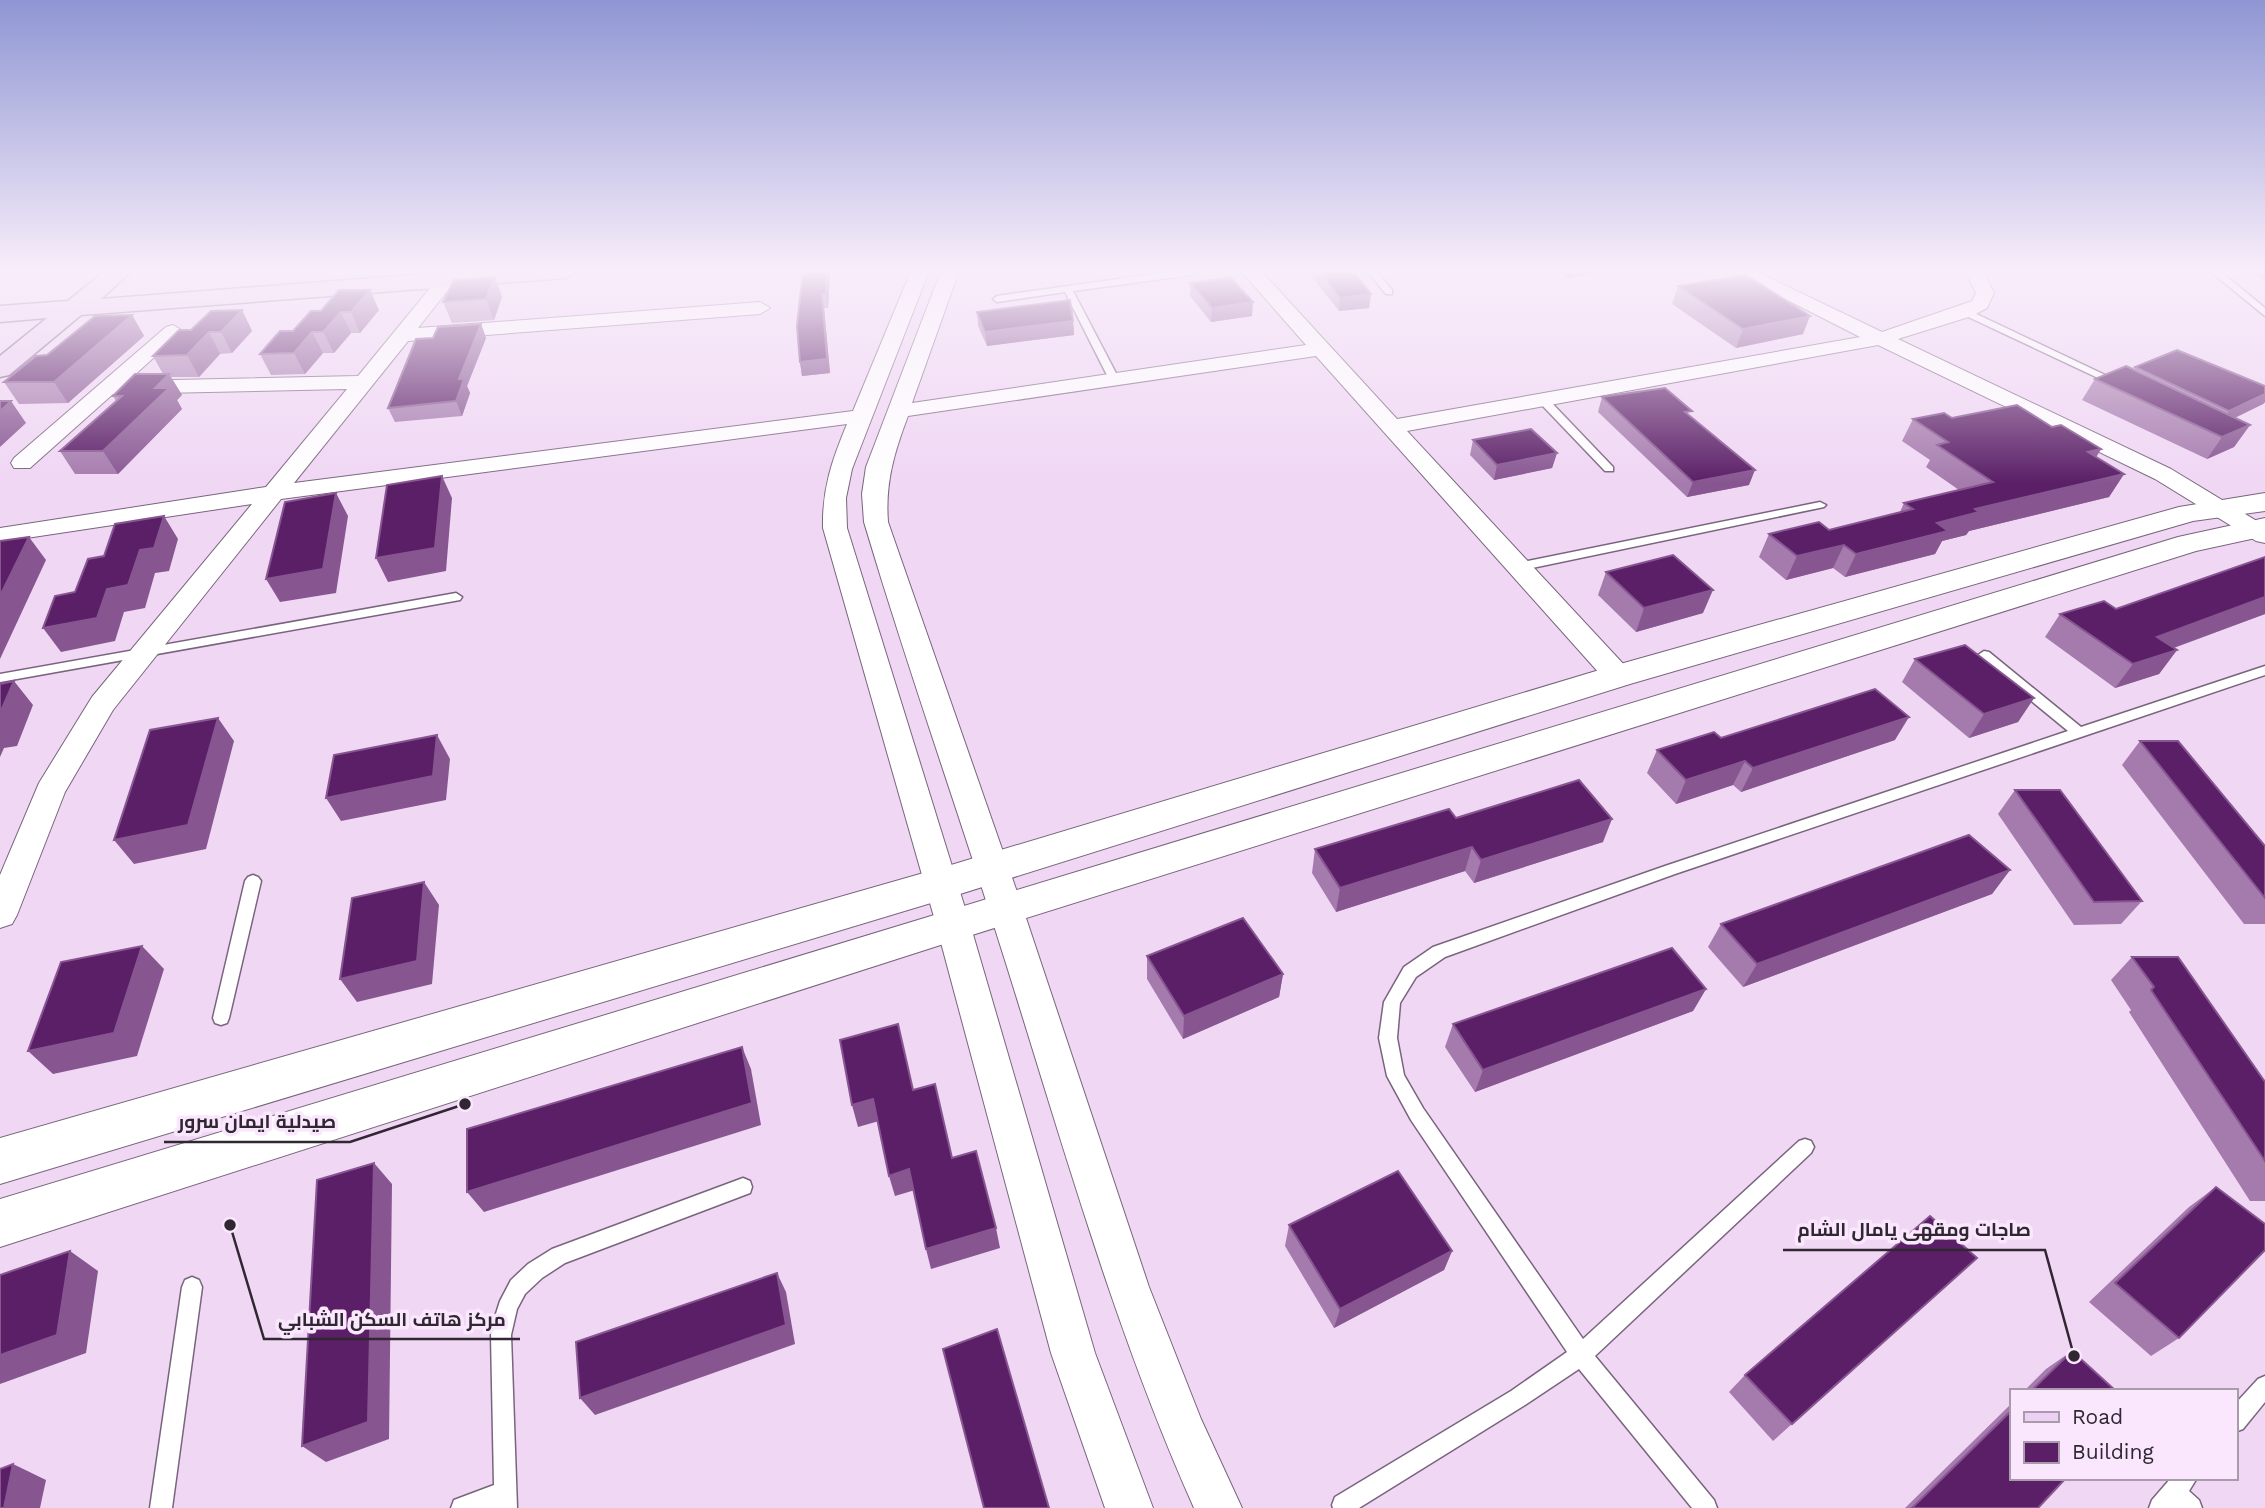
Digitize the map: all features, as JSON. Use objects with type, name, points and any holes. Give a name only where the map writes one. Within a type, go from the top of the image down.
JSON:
[{"type":"main road","points":[[0,369],[24,341]]},
{"type":"street","points":[[22,463],[161,341]]},
{"type":"street","points":[[0,915],[65,761],[102,705],[398,341]]},
{"type":"street","points":[[891,341],[840,469],[834,498],[835,528],[953,923],[1073,1353],[1096,1423],[1129,1508]]},
{"type":"street","points":[[924,341],[878,467],[874,494],[876,522],[1006,907],[1127,1291],[1165,1392],[1218,1508]]},
{"type":"street","points":[[1312,341],[1618,676]]},
{"type":"street","points":[[1390,427],[1866,341]]},
{"type":"street","points":[[1884,341],[2163,474],[2221,507],[2262,523]]},
{"type":"street","points":[[899,411],[1319,349]]},
{"type":"street","points":[[108,388],[365,382]]},
{"type":"street","points":[[0,535],[275,493],[861,416]]},
{"type":"street","points":[[0,1161],[941,884],[1618,676],[2154,523],[2221,507]]},
{"type":"street","points":[[0,1223],[953,923],[2189,543],[2262,523]]},
{"type":"lane","points":[[1095,341],[1114,379]]},
{"type":"lane","points":[[2028,341],[2123,386]]},
{"type":"lane","points":[[1543,400],[1609,468]]},
{"type":"lane","points":[[1518,567],[1820,505]]},
{"type":"lane","points":[[0,678],[456,597]]},
{"type":"lane","points":[[1984,655],[2079,733]]},
{"type":"lane","points":[[1706,1508],[1581,1355],[1417,1114],[1396,1076],[1388,1038],[1392,1002],[1410,972],[1439,952],[1670,870],[2265,670]]},
{"type":"lane","points":[[221,1018],[253,881]]},
{"type":"lane","points":[[1343,1505],[1518,1398],[1581,1355],[1805,1147]]},
{"type":"lane","points":[[462,1508],[505,1500],[501,1335],[504,1311],[516,1288],[536,1268],[559,1256],[743,1187]]},
{"type":"lane","points":[[161,1508],[192,1287]]},
{"type":"lane","points":[[2237,1419],[2265,1386]]},
{"type":"lane","points":[[2174,1493],[2191,1508]]},
{"type":"building","points":[[64,341],[101,341],[54,382],[4,382],[36,356],[47,355]]},
{"type":"building","points":[[168,341],[200,341],[187,355],[153,356]]},
{"type":"building","points":[[271,341],[304,341],[294,353],[260,354]]},
{"type":"building","points":[[415,341],[474,341],[459,379],[464,379],[456,401],[388,408]]},
{"type":"building","points":[[798,341],[826,341],[827,359],[800,362]]},
{"type":"building","points":[[2177,350],[2265,386],[2265,394],[2229,411],[2135,367]]},
{"type":"building","points":[[2126,366],[2250,425],[2222,437],[2095,379]]},
{"type":"building","points":[[135,374],[169,374],[155,388],[169,388],[103,451],[60,451],[122,396],[113,396]]},
{"type":"building","points":[[1665,388],[1692,411],[1685,412],[1755,470],[1693,482],[1602,397]]},
{"type":"building","points":[[0,401],[11,401],[0,411]]},
{"type":"building","points":[[2017,405],[2052,427],[2061,425],[2101,449],[2088,452],[2124,474],[1975,509],[1979,512],[1937,523],[1948,531],[1856,554],[1844,545],[1797,556],[1769,534],[1819,522],[1829,530],[1913,509],[1904,503],[1993,482],[1937,445],[1948,442],[1913,419],[1944,413],[1952,418]]},
{"type":"building","points":[[1531,429],[1557,453],[1497,465],[1473,440]]},
{"type":"building","points":[[442,476],[435,548],[376,558],[387,485]]},
{"type":"building","points":[[336,493],[323,569],[266,579],[285,502]]},
{"type":"building","points":[[164,516],[154,548],[140,550],[128,585],[107,589],[97,618],[43,628],[55,596],[75,592],[88,559],[104,556],[115,524]]},
{"type":"building","points":[[29,537],[0,596],[0,541]]},
{"type":"building","points":[[1673,555],[1713,590],[1644,608],[1606,572]]},
{"type":"building","points":[[2265,557],[2265,597],[2157,637],[2177,650],[2133,664],[2060,614],[2104,601],[2116,609]]},
{"type":"building","points":[[1965,645],[2034,698],[1984,714],[1915,659]]},
{"type":"building","points":[[14,681],[0,713],[0,684]]},
{"type":"building","points":[[1875,689],[1909,717],[1753,768],[1745,761],[1686,780],[1657,750],[1714,732],[1721,738]]},
{"type":"building","points":[[218,718],[188,825],[114,840],[150,730]]},
{"type":"building","points":[[437,735],[433,776],[326,798],[334,755]]},
{"type":"building","points":[[2140,741],[2178,741],[2265,846],[2265,898]]},
{"type":"building","points":[[1579,780],[1612,819],[1481,860],[1472,847],[1340,888],[1315,849],[1449,809],[1456,818]]},
{"type":"building","points":[[2015,790],[2060,790],[2142,901],[2094,902]]},
{"type":"building","points":[[1969,835],[2010,870],[1757,964],[1721,924]]},
{"type":"building","points":[[424,882],[417,961],[340,979],[352,898]]},
{"type":"building","points":[[1243,918],[1283,974],[1184,1016],[1147,956]]},
{"type":"building","points":[[142,946],[114,1033],[28,1051],[61,962]]},
{"type":"building","points":[[1672,948],[1706,989],[1483,1070],[1453,1024]]},
{"type":"building","points":[[2132,957],[2178,957],[2265,1082],[2265,1161],[2151,990],[2154,987]]},
{"type":"building","points":[[898,1024],[913,1090],[935,1084],[952,1158],[976,1151],[996,1228],[926,1249],[909,1169],[889,1176],[873,1099],[852,1105],[840,1040]]},
{"type":"building","points":[[742,1047],[752,1103],[467,1192],[467,1129]]},
{"type":"building","points":[[374,1163],[368,1422],[302,1446],[317,1180]]},
{"type":"building","points":[[1398,1171],[1452,1251],[1340,1309],[1289,1225]]},
{"type":"building","points":[[2216,1187],[2265,1224],[2265,1250],[2179,1338],[2115,1283]]},
{"type":"building","points":[[1930,1216],[1977,1258],[1792,1424],[1745,1375]]},
{"type":"building","points":[[70,1251],[57,1335],[0,1355],[0,1275]]},
{"type":"building","points":[[777,1273],[786,1325],[580,1398],[576,1342]]},
{"type":"building","points":[[997,1329],[1049,1508],[984,1508],[943,1349]]},
{"type":"building","points":[[2072,1351],[2114,1389],[2033,1389]]},
{"type":"building","points":[[2010,1412],[2010,1480],[2064,1480],[2038,1508],[1912,1508]]},
{"type":"building","points":[[13,1464],[4,1508],[0,1508],[0,1469]]},
{"type":"place","name":"صيدلية ايمان سرور","points":[[465,1104]]},
{"type":"place","name":"مركز هاتف السكن الشبابي","points":[[230,1225]]},
{"type":"place","name":"صاجات ومقهى يامال الشام","points":[[2074,1356]]}]
